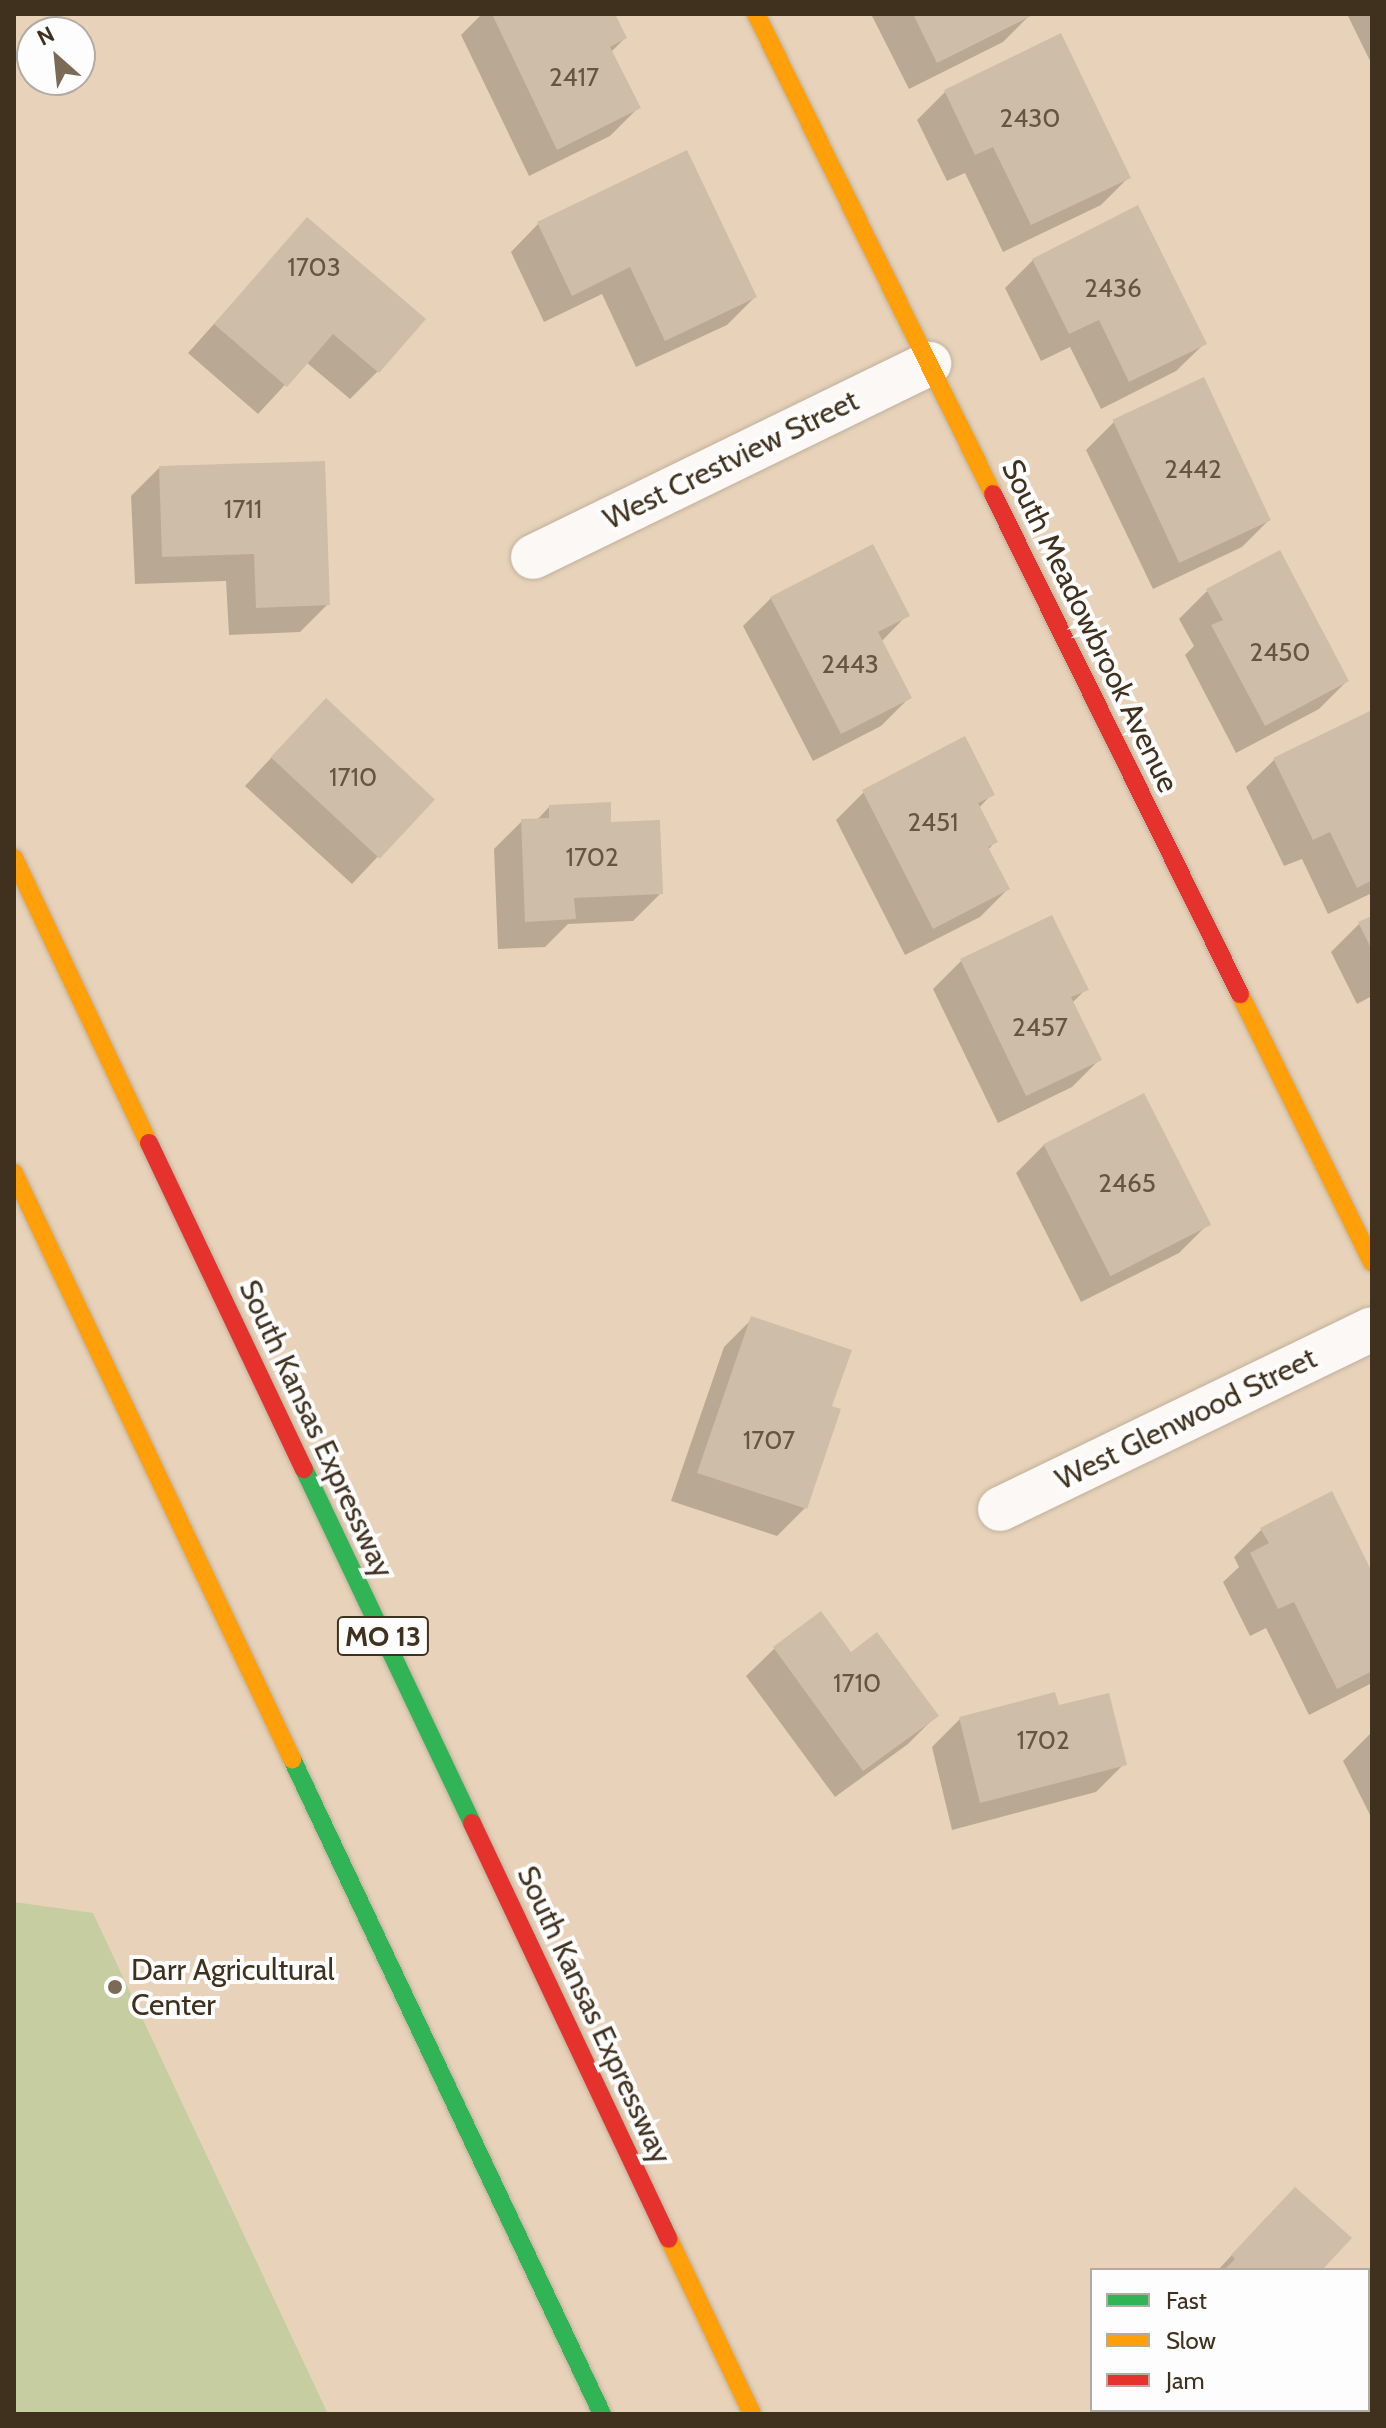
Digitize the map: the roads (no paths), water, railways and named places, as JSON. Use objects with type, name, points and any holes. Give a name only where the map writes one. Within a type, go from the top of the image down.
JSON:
[{"type":"main road","name":"South Meadowbrook Avenue","points":[[756,14],[1372,1262]]},
{"type":"main road","name":"South Kansas Expressway","points":[[14,858],[752,2414]]},
{"type":"main road","points":[[14,1173],[602,2414]]},
{"type":"street","name":"West Crestview Street","points":[[533,557],[929,364]]},
{"type":"street","name":"West Glenwood Street","points":[[1000,1509],[1372,1329]]},
{"type":"place","name":"Darr Agricultural Center","points":[[115,1987]]}]
